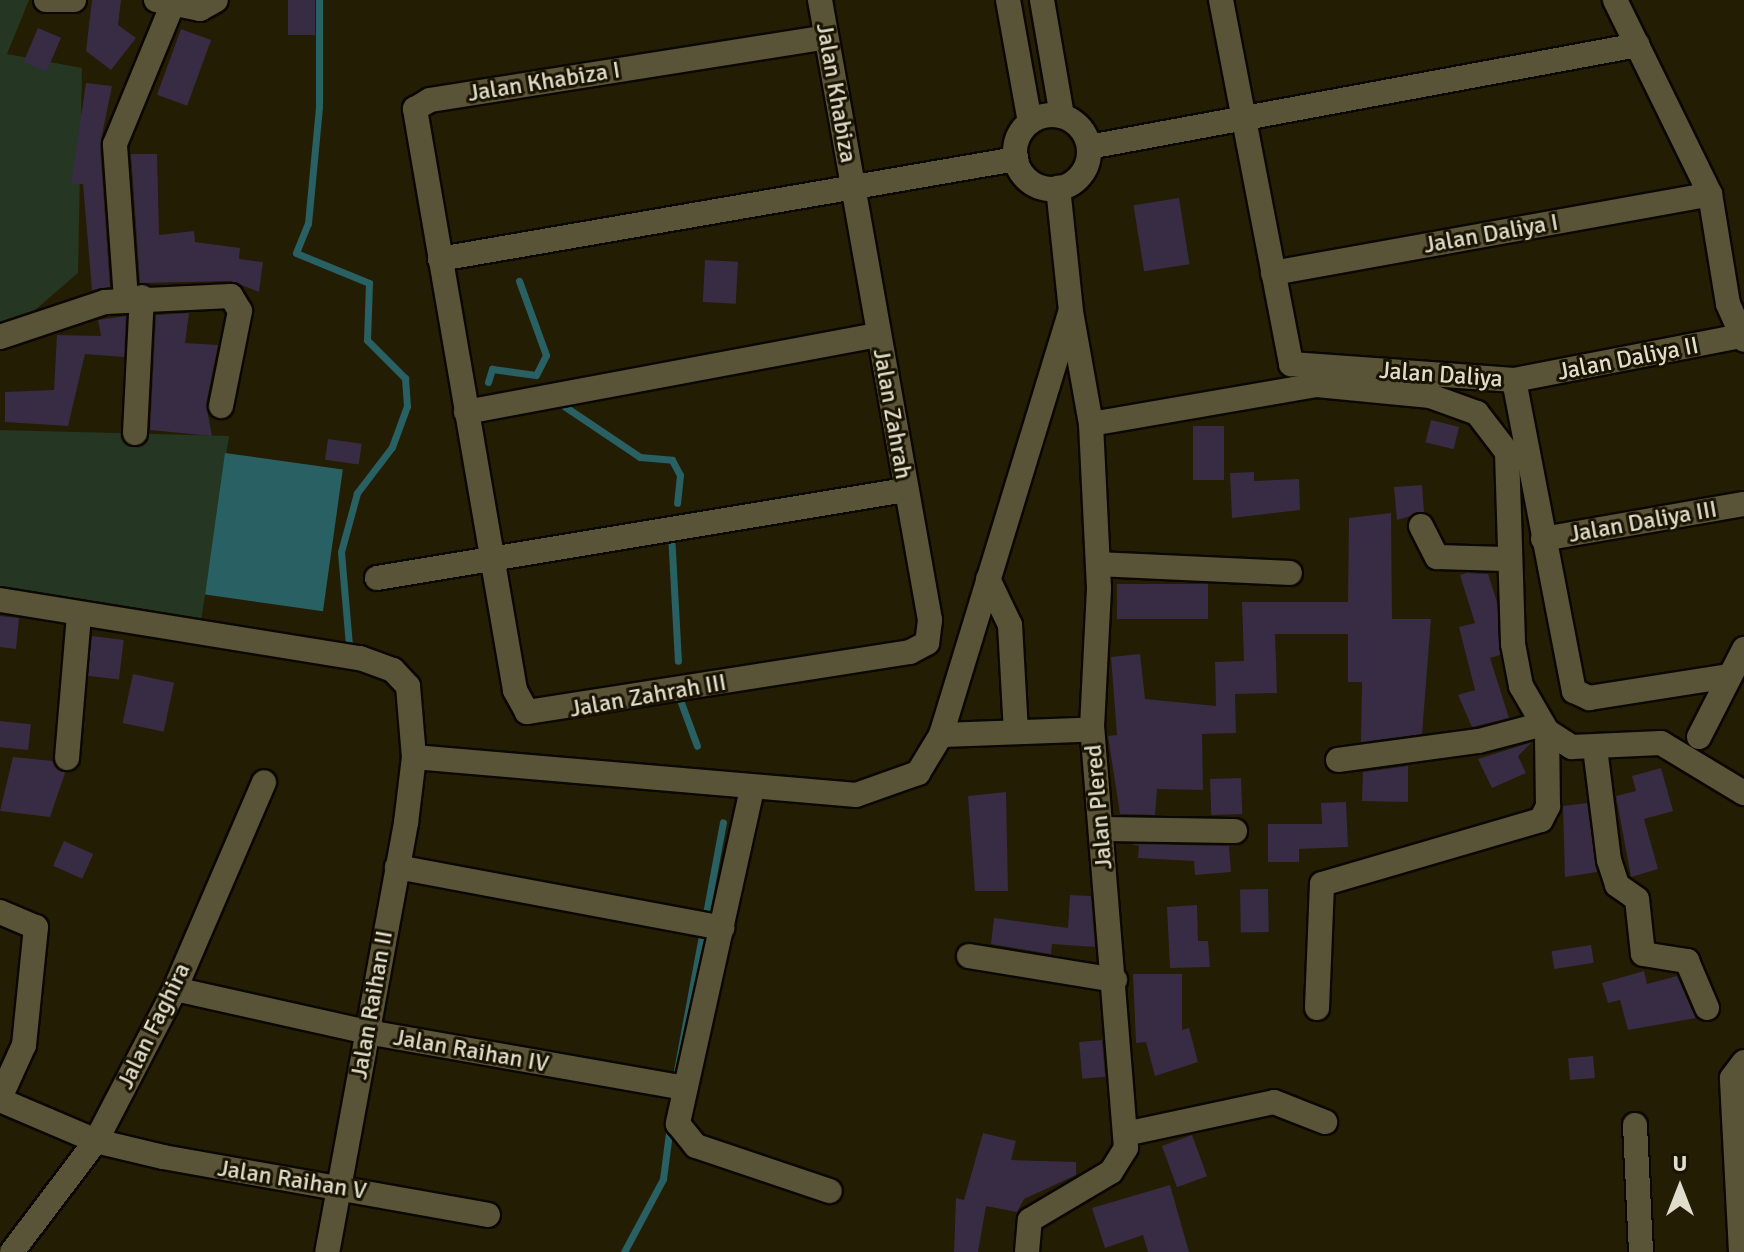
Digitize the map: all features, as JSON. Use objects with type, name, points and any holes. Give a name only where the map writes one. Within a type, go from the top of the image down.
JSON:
[{"type":"street","points":[[46,0],[74,0]]},
{"type":"street","points":[[135,433],[134,298],[115,144],[164,3],[200,9],[216,0]]},
{"type":"street","name":"Jalan Khabiza","points":[[820,0],[853,185]]},
{"type":"street","points":[[1008,0],[1030,122],[1016,159]]},
{"type":"street","points":[[1016,159],[1030,181],[1058,188],[1082,174],[1089,147],[1085,133],[1062,116],[1042,0]]},
{"type":"street","name":"Jalan Daliya","points":[[1221,0],[1291,364],[1514,380],[1543,539],[1579,695],[1729,676]]},
{"type":"street","points":[[1615,0],[1710,194],[1742,338]]},
{"type":"street","name":"Jalan Khabiza I","points":[[440,259],[413,119],[419,105],[826,37]]},
{"type":"street","points":[[1089,147],[1638,45]]},
{"type":"street","points":[[1030,122],[1062,116]]},
{"type":"street","points":[[492,556],[440,259],[1016,159]]},
{"type":"street","name":"Jalan Zahrah","points":[[853,185],[877,335],[930,620],[927,643]]},
{"type":"street","name":"Jalan Plered","points":[[1027,1252],[1030,1220],[1111,1172],[1123,1158],[1125,1134],[1115,980],[1092,727],[1098,564],[1091,424],[1071,311],[1058,188]]},
{"type":"street","name":"Jalan Daliya I","points":[[1273,273],[1710,194]]},
{"type":"street","points":[[0,337],[65,310],[134,298],[236,298],[240,311],[221,406]]},
{"type":"street","points":[[414,757],[752,789],[884,790],[918,773],[941,735],[1071,311]]},
{"type":"street","points":[[466,412],[877,335]]},
{"type":"street","name":"Jalan Daliya II","points":[[1514,380],[1742,338]]},
{"type":"street","points":[[1091,424],[1286,386],[1430,396],[1477,413],[1500,434],[1509,470],[1505,559],[1517,669],[1545,728],[1548,806],[1541,820],[1322,884],[1317,1008]]},
{"type":"street","points":[[377,578],[492,556],[905,490]]},
{"type":"street","name":"Jalan Daliya III","points":[[1543,539],[1744,504]]},
{"type":"street","points":[[1421,526],[1437,557],[1505,559]]},
{"type":"street","name":"Jalan Zahrah III","points":[[492,556],[517,700],[533,714],[910,652],[927,643]]},
{"type":"street","points":[[1098,564],[1290,573]]},
{"type":"street","points":[[988,579],[1010,625],[1016,732]]},
{"type":"street","points":[[0,600],[79,614],[67,758]]},
{"type":"street","name":"Jalan Raihan II","points":[[79,614],[360,658],[403,677],[414,757],[327,1252]]},
{"type":"street","points":[[1699,737],[1744,649]]},
{"type":"street","points":[[1338,760],[1465,744],[1545,728],[1572,747],[1595,748],[1650,740],[1744,793]]},
{"type":"street","points":[[941,735],[1080,730]]},
{"type":"street","points":[[1595,748],[1609,860],[1617,885],[1637,899],[1643,954],[1687,961],[1707,1008]]},
{"type":"street","name":"Jalan Faghira","points":[[12,1252],[96,1141],[175,989],[264,782]]},
{"type":"street","points":[[752,789],[717,928],[677,1116],[685,1139],[830,1191]]},
{"type":"street","points":[[1101,829],[1235,831]]},
{"type":"street","points":[[397,867],[717,928]]},
{"type":"street","points":[[0,912],[36,927],[24,1045],[0,1099]]},
{"type":"street","points":[[969,956],[1115,980]]},
{"type":"street","name":"Jalan Raihan IV","points":[[175,989],[367,1032],[682,1087]]},
{"type":"street","points":[[1741,1252],[1732,1078],[1744,1062]]},
{"type":"street","name":"Jalan Raihan V","points":[[0,1099],[96,1141],[188,1163],[488,1215]]},
{"type":"street","points":[[1125,1134],[1274,1102],[1325,1122]]},
{"type":"street","points":[[1635,1125],[1641,1252]]},
{"type":"green space","points":[[0,0],[29,0],[7,54],[82,68],[78,273],[0,340]]},
{"type":"green space","points":[[0,430],[229,436],[200,628],[0,590]]},
{"type":"water","points":[[225,453],[343,470],[323,611],[205,595]]},
{"type":"building","points":[[92,0],[121,0],[118,25],[136,38],[111,70],[86,51]]},
{"type":"building","points":[[288,0],[315,0],[315,35],[288,35]]},
{"type":"building","points":[[38,28],[61,38],[47,72],[24,62]]},
{"type":"building","points":[[181,29],[211,40],[187,106],[157,95]]},
{"type":"building","points":[[86,83],[112,86],[100,145],[110,287],[92,290],[83,184],[71,184]]},
{"type":"building","points":[[131,154],[157,154],[159,235],[194,231],[195,242],[240,248],[239,259],[263,262],[259,292],[231,281],[140,283]]},
{"type":"building","points":[[1179,198],[1189,264],[1144,271],[1134,205]]},
{"type":"building","points":[[705,260],[738,262],[736,304],[703,302]]},
{"type":"building","points":[[189,313],[185,343],[218,345],[206,404],[212,436],[150,430],[156,315]]},
{"type":"building","points":[[126,316],[124,357],[85,354],[68,426],[5,422],[5,392],[54,390],[57,335],[101,336],[98,320]]},
{"type":"building","points":[[1431,420],[1459,427],[1454,449],[1425,442]]},
{"type":"building","points":[[1193,426],[1224,426],[1224,480],[1193,480]]},
{"type":"building","points":[[328,439],[362,444],[359,465],[325,460]]},
{"type":"building","points":[[1254,472],[1254,481],[1299,479],[1300,510],[1232,518],[1230,473]]},
{"type":"building","points":[[1422,485],[1424,512],[1397,520],[1394,487]]},
{"type":"building","points":[[1391,513],[1392,619],[1431,619],[1422,734],[1361,742],[1362,682],[1348,682],[1348,634],[1275,634],[1277,693],[1235,694],[1236,733],[1202,734],[1203,790],[1157,789],[1155,815],[1120,814],[1108,736],[1117,735],[1111,657],[1140,654],[1145,699],[1216,706],[1215,662],[1244,661],[1242,602],[1348,602],[1349,518]]},
{"type":"building","points":[[1488,574],[1497,602],[1500,655],[1490,658],[1509,718],[1472,727],[1458,695],[1475,690],[1459,627],[1475,623],[1460,575]]},
{"type":"building","points":[[1117,584],[1208,584],[1208,619],[1117,619]]},
{"type":"building","points":[[0,616],[19,618],[16,649],[0,647]]},
{"type":"building","points":[[92,636],[124,640],[119,680],[87,676]]},
{"type":"building","points":[[133,674],[174,683],[164,732],[123,723]]},
{"type":"building","points":[[0,721],[31,724],[28,750],[0,747]]},
{"type":"building","points":[[1532,742],[1518,756],[1526,773],[1492,788],[1478,759]]},
{"type":"building","points":[[13,757],[53,761],[65,773],[50,817],[0,811]]},
{"type":"building","points":[[1408,766],[1408,802],[1362,801],[1363,772]]},
{"type":"building","points":[[1661,768],[1673,811],[1644,819],[1658,869],[1631,877],[1616,796],[1636,791],[1632,776]]},
{"type":"building","points":[[1241,778],[1242,814],[1211,815],[1210,779]]},
{"type":"building","points":[[1006,792],[1008,891],[975,891],[968,796]]},
{"type":"building","points":[[1346,802],[1348,847],[1299,849],[1299,862],[1268,862],[1268,824],[1322,824],[1321,803]]},
{"type":"building","points":[[1587,803],[1597,872],[1565,877],[1563,806]]},
{"type":"building","points":[[64,841],[93,854],[82,879],[53,866]]},
{"type":"building","points":[[1131,844],[1229,846],[1231,872],[1195,875],[1194,861],[1138,858],[1139,846]]},
{"type":"building","points":[[1240,889],[1268,889],[1269,932],[1241,932]]},
{"type":"building","points":[[1070,895],[1091,896],[1095,947],[1052,944],[1051,954],[991,944],[994,918],[1068,928]]},
{"type":"building","points":[[1197,905],[1198,941],[1208,941],[1210,967],[1170,968],[1167,907]]},
{"type":"building","points":[[1591,945],[1594,963],[1554,969],[1551,951]]},
{"type":"building","points":[[1644,971],[1647,984],[1677,976],[1696,1018],[1628,1030],[1620,1000],[1608,1003],[1602,983]]},
{"type":"building","points":[[1133,974],[1182,974],[1182,1030],[1189,1028],[1198,1062],[1155,1076],[1146,1042],[1136,1043]]},
{"type":"building","points":[[1102,1040],[1105,1077],[1082,1079],[1079,1042]]},
{"type":"building","points":[[1593,1056],[1595,1078],[1570,1080],[1568,1058]]},
{"type":"building","points":[[983,1133],[1016,1141],[1011,1160],[1076,1162],[1076,1175],[1024,1199],[1017,1212],[986,1206],[978,1252],[954,1252],[956,1198],[964,1200]]},
{"type":"building","points":[[1192,1135],[1207,1176],[1177,1187],[1162,1146]]},
{"type":"building","points":[[1170,1185],[1189,1252],[1148,1252],[1143,1235],[1105,1248],[1092,1208]]},
{"type":"waterway","points":[[319,0],[319,107],[308,223],[296,253],[369,283],[367,340],[405,378],[407,406],[392,447],[357,493],[341,552],[349,645]]},
{"type":"waterway","points":[[488,382],[492,369],[536,375],[546,355],[519,281]]},
{"type":"waterway","points":[[561,404],[640,457],[672,460],[680,475],[677,503]]},
{"type":"waterway","points":[[671,533],[678,661]]},
{"type":"waterway","points":[[679,697],[697,746]]},
{"type":"waterway","points":[[675,1081],[723,822]]},
{"type":"waterway","points":[[624,1252],[663,1179],[670,1125]]}]
